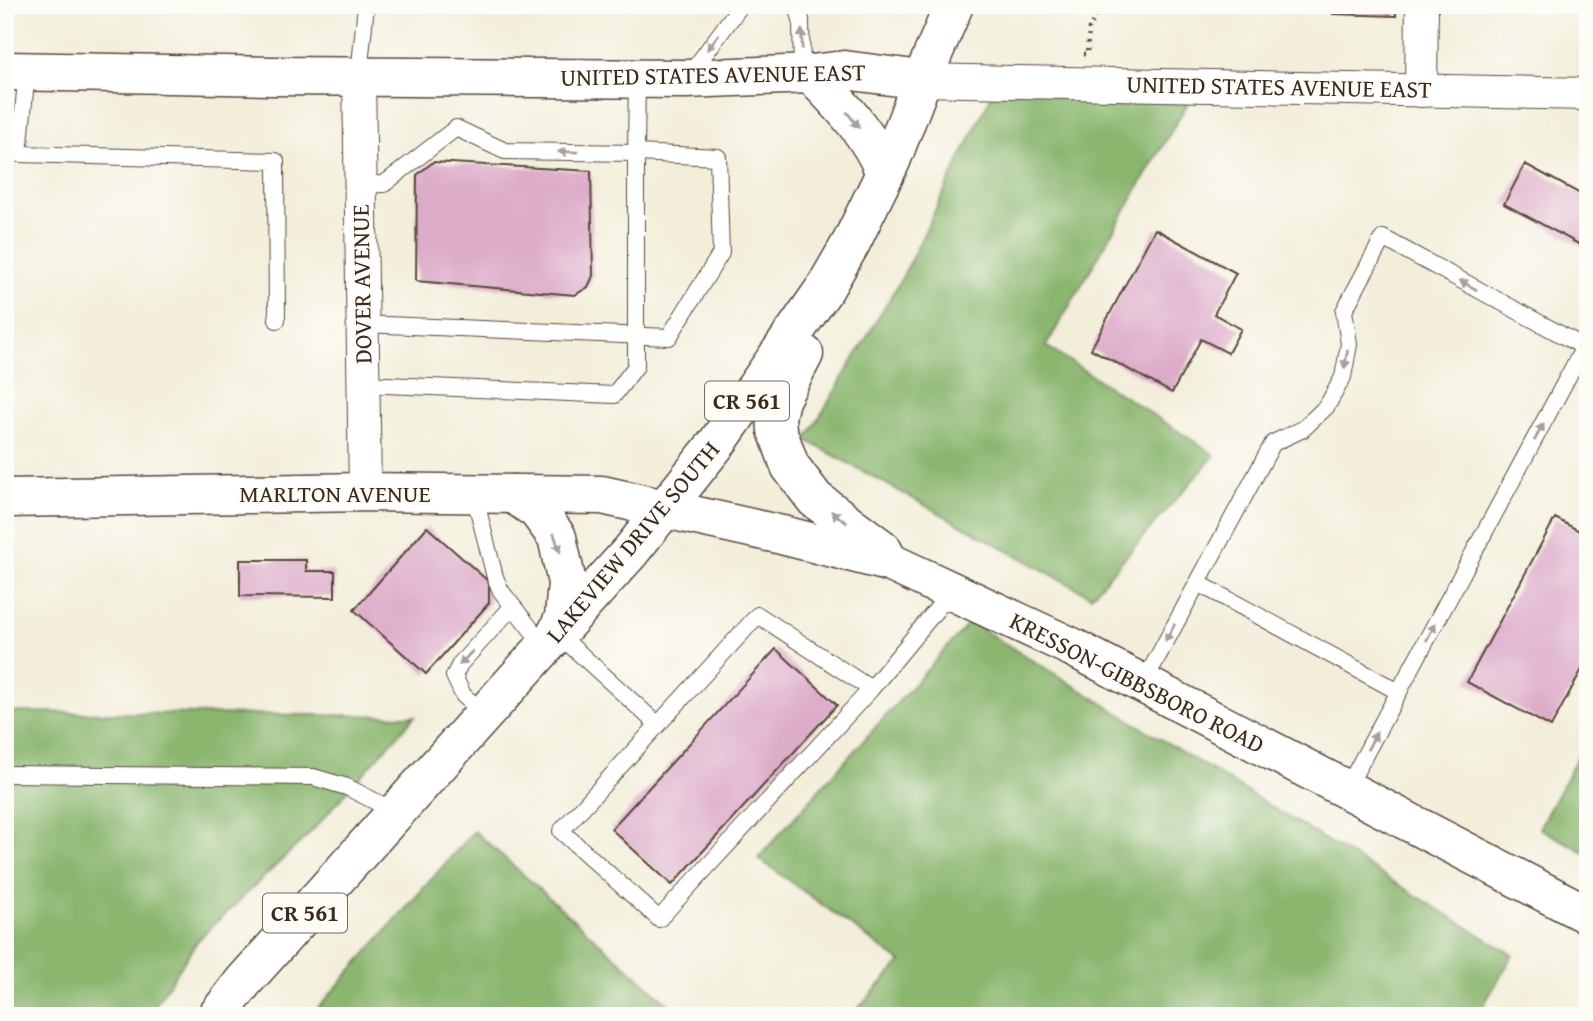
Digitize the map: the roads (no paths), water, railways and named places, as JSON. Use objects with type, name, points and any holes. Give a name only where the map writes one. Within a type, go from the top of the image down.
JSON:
[{"type":"street","name":"LAKEVIEW DRIVE SOUTH","points":[[217,1016],[244,981],[631,551],[717,443],[825,288],[851,243],[885,173],[954,5]]},
{"type":"street","points":[[1421,91],[1422,5]]},
{"type":"street","name":"UNITED STATES AVENUE EAST","points":[[16,71],[258,76],[686,79],[844,70],[922,80],[1588,94]]},
{"type":"street","points":[[807,74],[855,121],[876,151],[885,173]]},
{"type":"street","name":"DOVER AVENUE","points":[[359,75],[365,492]]},
{"type":"street","points":[[825,288],[815,331],[780,400],[776,418],[777,430],[790,466],[815,499],[882,549],[889,562]]},
{"type":"street","name":"MARLTON AVENUE","points":[[5,498],[365,492],[602,495],[663,510]]},
{"type":"street","points":[[513,494],[537,510],[557,537],[567,583],[564,617],[551,640]]},
{"type":"street","name":"KRESSON-GIBBSBORO ROAD","points":[[663,510],[782,535],[889,562],[1072,647],[1588,915]]},
{"type":"lane","points":[[359,75],[366,5]]},
{"type":"lane","points":[[686,79],[741,5]]},
{"type":"lane","points":[[797,5],[807,74]]},
{"type":"lane","points":[[16,71],[19,154],[276,161],[277,320]]},
{"type":"lane","points":[[363,384],[614,395],[636,366],[637,78]]},
{"type":"lane","points":[[360,185],[384,184],[456,128],[505,151],[718,157],[721,253],[669,337],[362,324]]},
{"type":"lane","points":[[1143,684],[1273,443],[1303,429],[1327,406],[1343,377],[1349,344],[1344,311],[1383,238],[1584,347],[1346,790]]},
{"type":"lane","points":[[474,494],[495,577],[512,607],[658,725]]},
{"type":"lane","points":[[1198,583],[1399,692]]},
{"type":"lane","points":[[872,689],[758,615],[561,831],[659,919],[872,689],[951,591]]},
{"type":"lane","points":[[484,714],[463,695],[454,676],[460,664],[512,607]]},
{"type":"lane","points":[[5,774],[313,777],[347,787],[396,811]]}]
